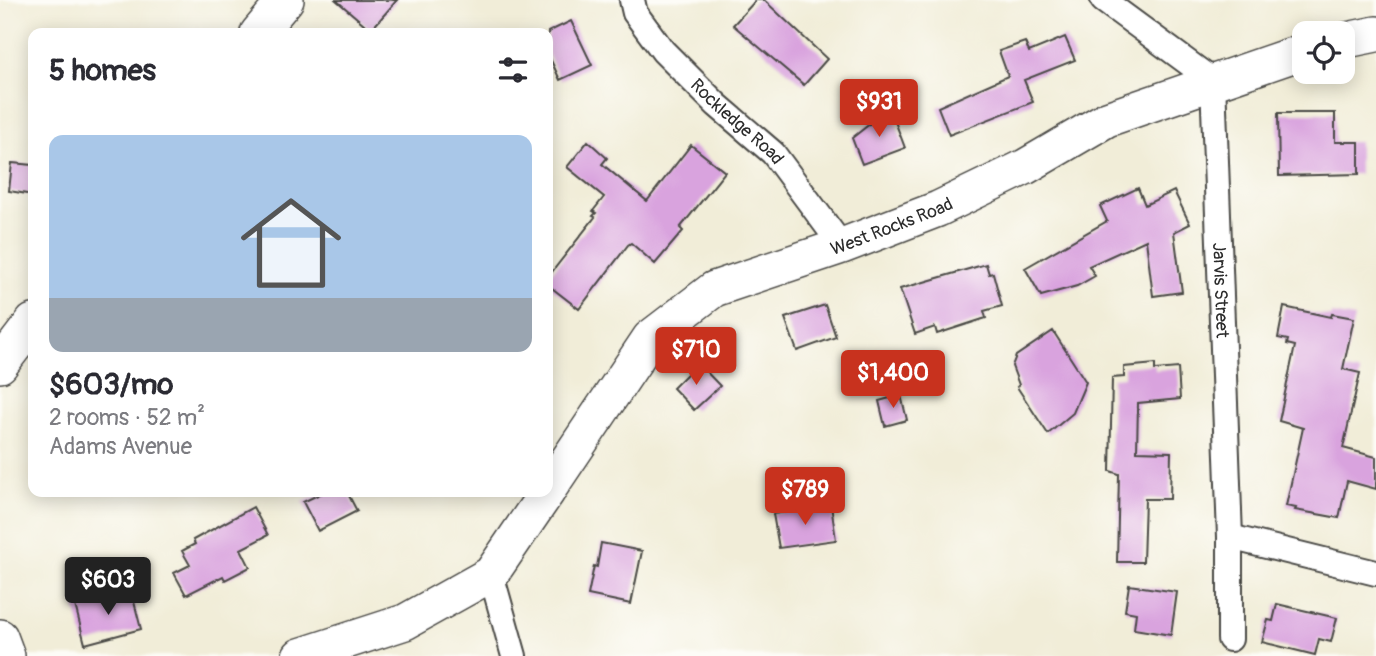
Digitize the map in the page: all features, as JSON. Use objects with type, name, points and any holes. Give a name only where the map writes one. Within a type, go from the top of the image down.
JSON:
[{"type":"main road","points":[[262,28],[286,0]]},
{"type":"main road","points":[[1355,38],[1376,34]]},
{"type":"main road","name":"West Rocks Road","points":[[553,482],[650,338],[714,289],[842,246],[951,203],[1025,167],[1107,118],[1292,55]]},
{"type":"main road","points":[[0,365],[28,329]]},
{"type":"main road","name":"West Rocks Road","points":[[300,656],[405,622],[491,574],[543,497]]},
{"type":"main road","points":[[0,637],[7,656]]},
{"type":"street","name":"Rockledge Road","points":[[632,0],[635,13],[663,51],[717,105],[773,153],[842,246]]},
{"type":"street","points":[[1103,0],[1213,81]]},
{"type":"street","name":"Jarvis Street","points":[[1213,81],[1230,537],[1230,639]]},
{"type":"street","points":[[1230,537],[1376,573]]},
{"type":"street","points":[[491,574],[514,656]]},
{"type":"building","points":[[336,0],[397,0],[373,28],[369,28]]},
{"type":"building","points":[[756,0],[764,0],[827,59],[804,85],[733,25]]},
{"type":"building","points":[[571,21],[592,65],[560,80],[553,65],[553,30]]},
{"type":"building","points":[[1065,37],[1075,60],[1024,80],[1033,102],[949,135],[938,107],[1008,76],[999,51],[1025,42],[1029,52]]},
{"type":"building","points":[[890,108],[905,148],[862,164],[852,138]]},
{"type":"building","points":[[1278,113],[1335,113],[1335,142],[1359,142],[1359,174],[1279,176]]},
{"type":"building","points":[[588,141],[607,158],[602,164],[647,201],[691,145],[725,172],[680,228],[683,231],[655,264],[631,243],[579,309],[553,289],[553,271],[595,217],[593,216],[596,213],[593,211],[604,197],[567,167]]},
{"type":"building","points":[[12,163],[28,165],[28,194],[9,191]]},
{"type":"building","points":[[1138,188],[1145,205],[1174,191],[1190,224],[1174,232],[1182,292],[1153,296],[1146,240],[1089,266],[1095,276],[1077,286],[1041,296],[1025,268],[1107,221],[1100,206]]},
{"type":"building","points":[[986,264],[989,274],[993,273],[1002,306],[984,311],[986,318],[937,334],[935,327],[915,334],[900,289]]},
{"type":"building","points":[[825,305],[836,337],[797,351],[785,318]]},
{"type":"building","points":[[1284,307],[1331,317],[1332,314],[1354,318],[1343,369],[1360,373],[1343,448],[1376,457],[1376,489],[1347,481],[1339,518],[1286,506],[1303,428],[1279,421],[1295,346],[1287,344],[1288,340],[1278,338]]},
{"type":"building","points":[[1053,331],[1086,382],[1073,413],[1048,434],[1017,387],[1019,385],[1012,366],[1016,356]]},
{"type":"building","points":[[698,363],[720,386],[694,410],[673,388]]},
{"type":"building","points":[[1155,364],[1155,370],[1178,368],[1180,399],[1138,403],[1137,451],[1171,452],[1170,499],[1145,499],[1143,562],[1117,562],[1119,474],[1110,471],[1112,378],[1124,377],[1124,367]]},
{"type":"building","points":[[901,395],[907,420],[885,426],[879,401]]},
{"type":"building","points":[[314,497],[350,497],[357,511],[318,531],[303,502]]},
{"type":"building","points":[[831,505],[836,540],[779,548],[773,514]]},
{"type":"building","points":[[253,507],[268,535],[241,549],[250,567],[225,580],[223,576],[186,595],[174,573],[190,565],[182,551],[195,544],[193,540]]},
{"type":"building","points":[[601,543],[642,551],[631,604],[588,595]]},
{"type":"building","points":[[1129,585],[1177,592],[1171,635],[1134,629],[1136,613],[1125,611]]},
{"type":"building","points":[[131,590],[141,629],[85,644],[75,605]]},
{"type":"building","points":[[1277,604],[1337,618],[1331,642],[1319,639],[1315,655],[1262,642],[1268,620],[1273,621]]}]
